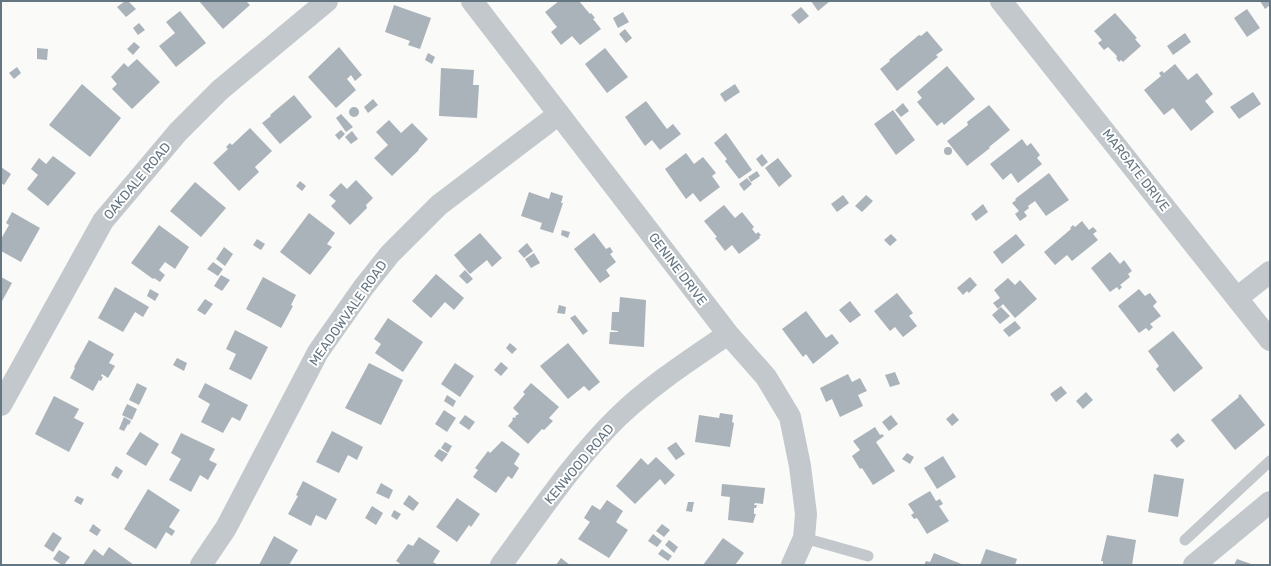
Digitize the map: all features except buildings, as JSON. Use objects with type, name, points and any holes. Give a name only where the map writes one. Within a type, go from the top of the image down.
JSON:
[{"type":"street","name":"OAKDALE ROAD","points":[[1,405],[103,221],[178,132],[220,90],[327,1]]},
{"type":"street","name":"GENINE DRIVE","points":[[472,1],[728,334],[766,377],[790,417],[801,473],[806,514],[804,538],[792,565]]},
{"type":"street","name":"MARGATE DRIVE","points":[[1001,1],[1270,340]]},
{"type":"street","name":"MEADOWVALE ROAD","points":[[201,565],[226,528],[318,352],[363,288],[390,254],[439,205],[559,114]]},
{"type":"street","points":[[1237,298],[1270,272]]},
{"type":"street","name":"KENWOOD ROAD","points":[[501,565],[552,495],[592,445],[619,417],[668,375],[728,334]]},
{"type":"street","points":[[1194,565],[1270,502]]},
{"type":"lane","points":[[1185,540],[1270,462]]},
{"type":"lane","points":[[804,538],[868,556]]}]
